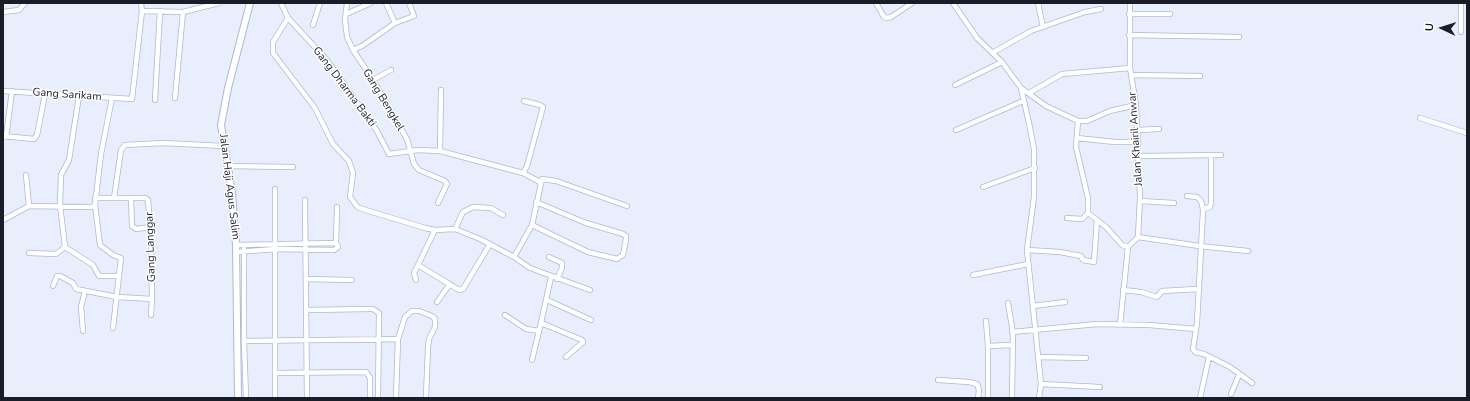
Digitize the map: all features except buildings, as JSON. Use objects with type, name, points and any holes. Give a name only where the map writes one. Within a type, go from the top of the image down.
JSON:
[{"type":"street","points":[[3,12],[19,10],[25,3]]},
{"type":"street","points":[[141,3],[142,11],[183,12],[219,3]]},
{"type":"street","name":"Jalan Haji Agus Salim","points":[[238,398],[236,338],[236,245],[232,193],[223,146],[221,120],[250,3]]},
{"type":"street","name":"Gang Dharma Bakti","points":[[281,3],[288,18],[327,60],[377,131],[389,154],[411,150]]},
{"type":"street","points":[[313,25],[320,3]]},
{"type":"street","name":"Gang Bengkel","points":[[347,3],[346,30],[353,50],[373,80],[406,139],[411,150],[414,164],[419,170],[446,182],[447,186],[438,203]]},
{"type":"street","points":[[346,14],[371,3]]},
{"type":"street","points":[[386,3],[395,23]]},
{"type":"street","points":[[353,50],[362,46],[395,23],[414,16],[409,3]]},
{"type":"street","points":[[876,3],[884,17],[887,18],[891,17],[912,3]]},
{"type":"street","points":[[953,3],[977,38],[1002,62],[1021,88],[1046,106],[1078,121],[1087,121],[1110,111],[1136,105]]},
{"type":"street","points":[[1037,3],[1043,27]]},
{"type":"street","name":"Jalan Khairil Anwar","points":[[1130,3],[1130,68],[1136,105],[1139,156],[1140,201],[1138,237]]},
{"type":"street","points":[[1461,3],[1461,32]]},
{"type":"street","points":[[992,53],[1031,31],[1085,12],[1101,9]]},
{"type":"street","name":"Gang Sarikam","points":[[3,91],[132,99],[142,11]]},
{"type":"street","points":[[155,100],[160,11]]},
{"type":"street","points":[[175,98],[183,12]]},
{"type":"street","points":[[1130,14],[1170,14]]},
{"type":"street","points":[[288,18],[273,42],[273,53],[312,104],[333,144],[344,155],[352,167],[350,197],[353,203],[359,208],[435,230],[455,229],[490,244],[514,257],[530,268],[590,290]]},
{"type":"street","points":[[1129,35],[1239,37]]},
{"type":"street","points":[[955,86],[1002,62]]},
{"type":"street","points":[[1029,93],[1062,74],[1130,68]]},
{"type":"street","points":[[373,80],[391,70]]},
{"type":"street","points":[[1131,75],[1200,76]]},
{"type":"street","points":[[1021,88],[1029,123],[1035,168],[1034,205],[1027,250],[1037,331],[1041,384],[1039,398]]},
{"type":"street","points":[[440,151],[441,90]]},
{"type":"street","points":[[12,91],[4,136],[32,140],[36,138],[45,94]]},
{"type":"street","points":[[65,247],[60,205],[61,175],[69,160],[79,96]]},
{"type":"street","points":[[112,98],[100,154],[95,198],[100,246],[120,258],[113,328]]},
{"type":"street","points":[[956,130],[1023,100]]},
{"type":"street","points":[[523,173],[526,170],[543,110],[542,106],[524,101]]},
{"type":"street","points":[[1420,118],[1467,133]]},
{"type":"street","points":[[1067,218],[1082,219],[1088,213],[1088,198],[1077,155],[1078,121]]},
{"type":"street","points":[[1138,130],[1159,129]]},
{"type":"street","points":[[1077,138],[1115,142],[1138,142]]},
{"type":"street","points":[[114,198],[122,150],[125,145],[163,143],[223,146]]},
{"type":"street","points":[[411,150],[440,151],[523,173],[540,182]]},
{"type":"street","points":[[1139,156],[1221,155]]},
{"type":"street","points":[[1203,209],[1210,207],[1211,204],[1211,156]]},
{"type":"street","points":[[227,166],[293,167]]},
{"type":"street","points":[[983,187],[1035,168]]},
{"type":"street","points":[[26,174],[29,206]]},
{"type":"street","points":[[514,257],[532,225],[540,182],[542,179],[546,178],[627,206]]},
{"type":"street","points":[[275,189],[276,398]]},
{"type":"street","points":[[1187,196],[1197,197],[1201,201],[1203,209],[1199,246],[1194,351],[1209,357],[1240,374],[1252,383]]},
{"type":"street","name":"Gang Langgar","points":[[53,286],[58,276],[60,276],[73,283],[76,289],[117,297],[152,299],[148,200],[145,198],[95,198]]},
{"type":"street","points":[[131,198],[132,226],[139,229],[150,227]]},
{"type":"street","points":[[305,200],[308,341],[307,398]]},
{"type":"street","points":[[1140,201],[1174,203]]},
{"type":"street","points":[[532,225],[588,252],[617,259],[623,255],[626,236],[623,234],[586,223],[536,202]]},
{"type":"street","points":[[3,220],[29,206],[60,205],[92,207],[96,205]]},
{"type":"street","points":[[236,252],[276,249],[337,250],[336,207]]},
{"type":"street","points":[[455,229],[463,212],[473,207],[491,208],[503,215]]},
{"type":"street","points":[[1088,213],[1122,245],[1128,247]]},
{"type":"street","points":[[1027,250],[1060,252],[1081,256],[1083,260],[1094,262],[1097,220]]},
{"type":"street","points":[[416,280],[414,273],[435,230]]},
{"type":"street","points":[[1120,325],[1128,247],[1138,237],[1199,246],[1248,251]]},
{"type":"street","points":[[236,245],[336,243]]},
{"type":"street","points":[[418,265],[459,290],[463,289],[490,244]]},
{"type":"street","points":[[244,245],[244,341],[246,398]]},
{"type":"street","points":[[65,247],[93,265],[99,276],[118,276]]},
{"type":"street","points":[[29,253],[56,254],[65,247]]},
{"type":"street","points":[[549,257],[562,263],[562,268],[557,279]]},
{"type":"street","points":[[973,275],[1028,264]]},
{"type":"street","points":[[532,360],[547,300],[551,276]]},
{"type":"street","points":[[307,278],[352,280]]},
{"type":"street","points":[[437,302],[450,284]]},
{"type":"street","points":[[1123,290],[1141,292],[1157,297],[1162,291],[1197,289]]},
{"type":"street","points":[[83,331],[81,307],[85,291]]},
{"type":"street","points":[[151,315],[152,299]]},
{"type":"street","points":[[547,300],[591,320]]},
{"type":"street","points":[[1033,306],[1065,302]]},
{"type":"street","points":[[1008,303],[1012,332],[1012,398]]},
{"type":"street","points":[[307,310],[376,310],[380,317],[378,398]]},
{"type":"street","points":[[396,398],[398,339],[405,317],[412,311],[419,311],[435,319],[435,327],[429,339],[428,347],[426,397]]},
{"type":"street","points":[[505,314],[526,328],[539,331]]},
{"type":"street","points":[[986,322],[988,346],[988,398]]},
{"type":"street","points":[[541,323],[582,340],[582,345],[566,357]]},
{"type":"street","points":[[1012,332],[1037,331],[1085,324],[1156,325],[1196,329]]},
{"type":"street","points":[[244,341],[276,342],[398,339]]},
{"type":"street","points":[[988,346],[1011,344]]},
{"type":"street","points":[[1039,357],[1086,358]]},
{"type":"street","points":[[1200,398],[1209,357]]},
{"type":"street","points":[[277,373],[366,372],[370,378],[370,398]]},
{"type":"street","points":[[1231,394],[1240,374]]},
{"type":"street","points":[[938,380],[977,384],[979,390],[978,398]]},
{"type":"street","points":[[1041,384],[1100,388]]}]
